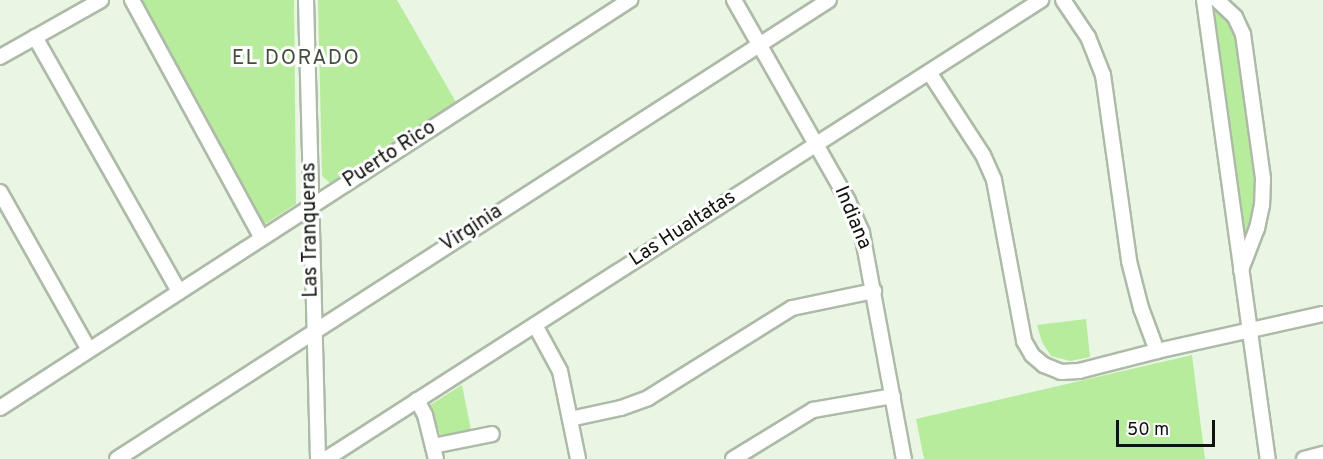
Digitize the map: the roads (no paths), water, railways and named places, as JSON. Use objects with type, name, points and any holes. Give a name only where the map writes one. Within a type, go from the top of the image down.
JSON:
[{"type":"street","points":[[0,57],[101,0]]},
{"type":"street","points":[[132,0],[262,238]]},
{"type":"street","name":"Las Tranqueras","points":[[306,0],[318,459]]},
{"type":"street","name":"Puerto Rico","points":[[0,408],[630,0]]},
{"type":"street","name":"Indiana","points":[[734,0],[856,217],[865,245],[904,459]]},
{"type":"street","name":"Virginia","points":[[117,459],[829,0]]},
{"type":"street","name":"Las Hualtatas","points":[[326,459],[1041,0]]},
{"type":"street","points":[[1063,0],[1088,37],[1103,75],[1129,261],[1141,308],[1157,351]]},
{"type":"street","points":[[1204,0],[1240,272],[1251,332],[1268,459]]},
{"type":"street","points":[[1217,0],[1235,16],[1243,34],[1263,179],[1262,205],[1257,228],[1240,272]]},
{"type":"street","points":[[35,37],[179,292]]},
{"type":"street","points":[[929,72],[983,155],[994,180],[1024,341],[1032,355],[1053,369],[1070,372],[1323,314]]},
{"type":"street","points":[[0,192],[89,350]]},
{"type":"street","points":[[570,419],[621,408],[648,398],[792,308],[874,291]]},
{"type":"street","points":[[535,325],[557,364],[578,459]]},
{"type":"street","points":[[733,459],[813,410],[893,396]]},
{"type":"street","points":[[417,400],[434,452],[492,434]]},
{"type":"street","points":[[1304,459],[1323,454]]},
{"type":"district","name":"EL DORADO","points":[[296,59]]}]
